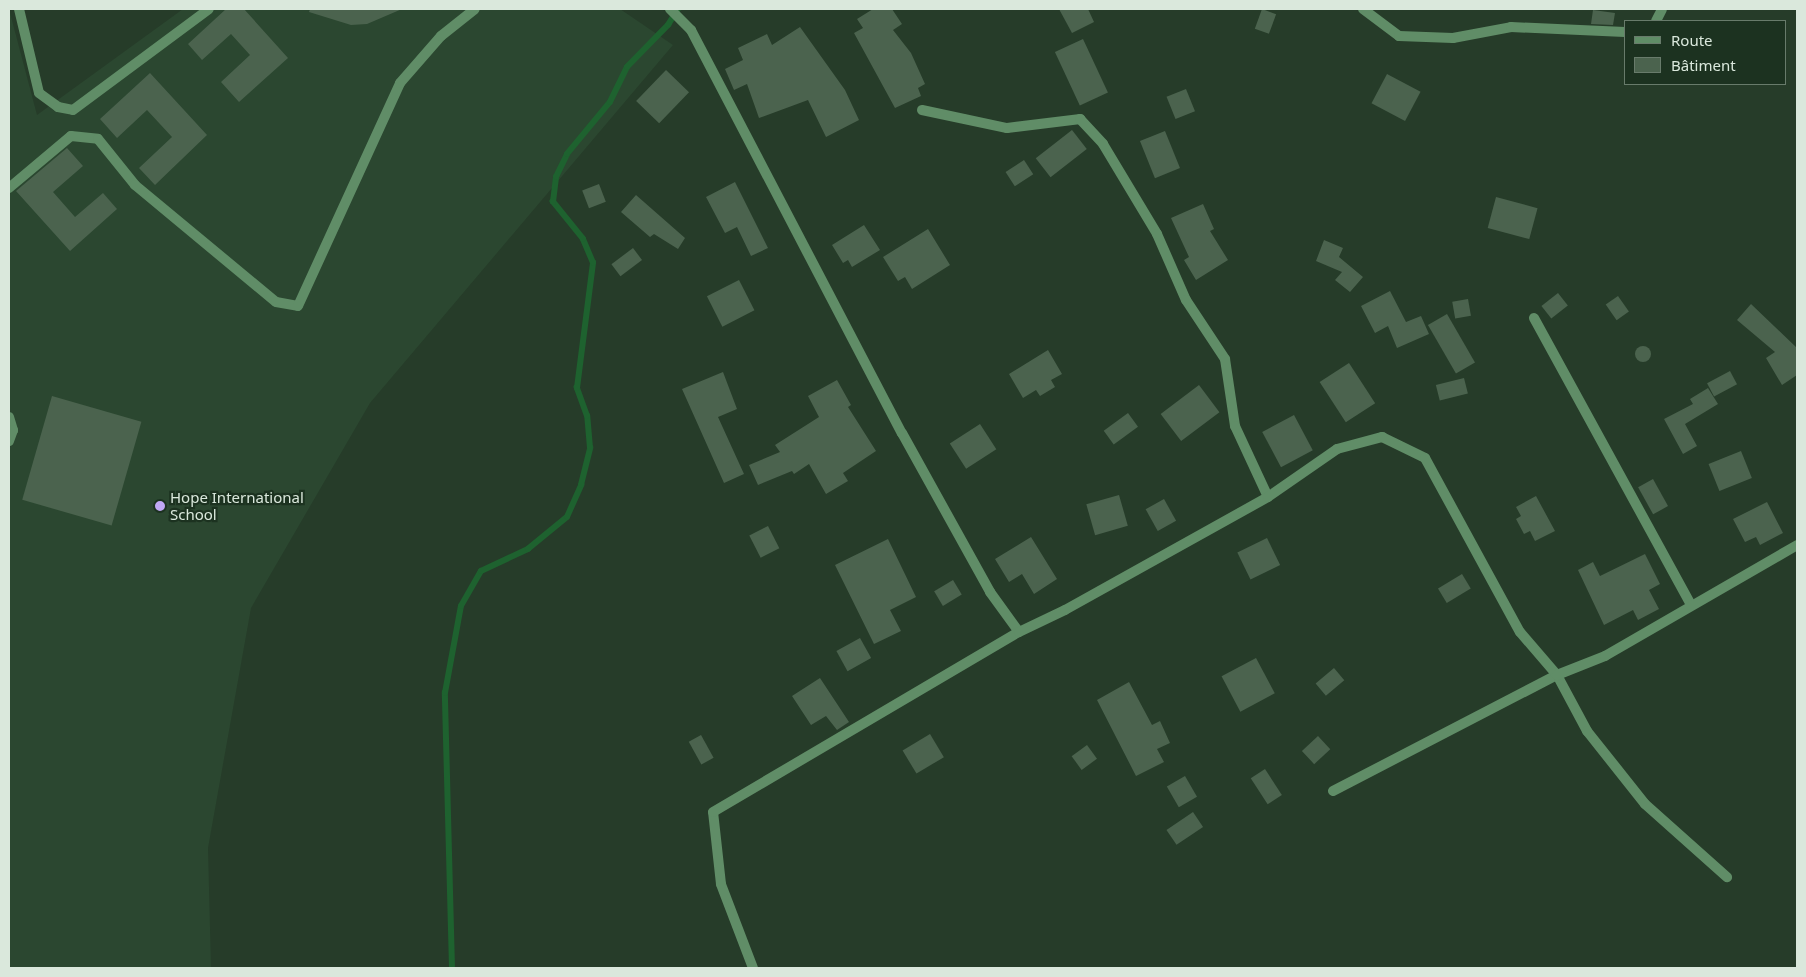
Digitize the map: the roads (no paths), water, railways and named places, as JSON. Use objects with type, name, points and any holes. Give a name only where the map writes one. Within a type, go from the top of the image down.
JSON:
[{"type":"street","points":[[18,9],[39,93],[58,107],[73,110],[209,9]]},
{"type":"street","points":[[9,188],[71,136],[98,139],[135,185],[276,302],[298,306],[400,82],[441,36],[475,9]]},
{"type":"street","points":[[670,9],[691,30],[902,433],[990,592],[1019,632]]},
{"type":"street","points":[[1363,9],[1399,36],[1453,38],[1511,27],[1624,32]]},
{"type":"street","points":[[922,110],[1007,128],[1080,119],[1103,144],[1157,234],[1186,300],[1225,359],[1235,426],[1268,497]]},
{"type":"street","points":[[1534,318],[1691,606]]},
{"type":"street","points":[[9,418],[13,430],[9,441]]},
{"type":"street","points":[[753,968],[721,884],[713,812],[1019,632],[1066,610],[1268,497],[1337,450],[1382,437],[1425,458],[1520,632],[1558,675],[1587,731],[1645,804],[1727,877]]},
{"type":"street","points":[[1333,791],[1558,675],[1604,656],[1797,545]]},
{"type":"waterway","points":[[452,968],[445,693],[461,606],[481,571],[528,549],[567,517],[581,485],[590,448],[587,416],[577,388],[593,263],[583,239],[553,202],[556,177],[567,154],[610,102],[627,67],[668,25],[678,9]]},
{"type":"place","name":"Hope International School","points":[[160,506]]}]
